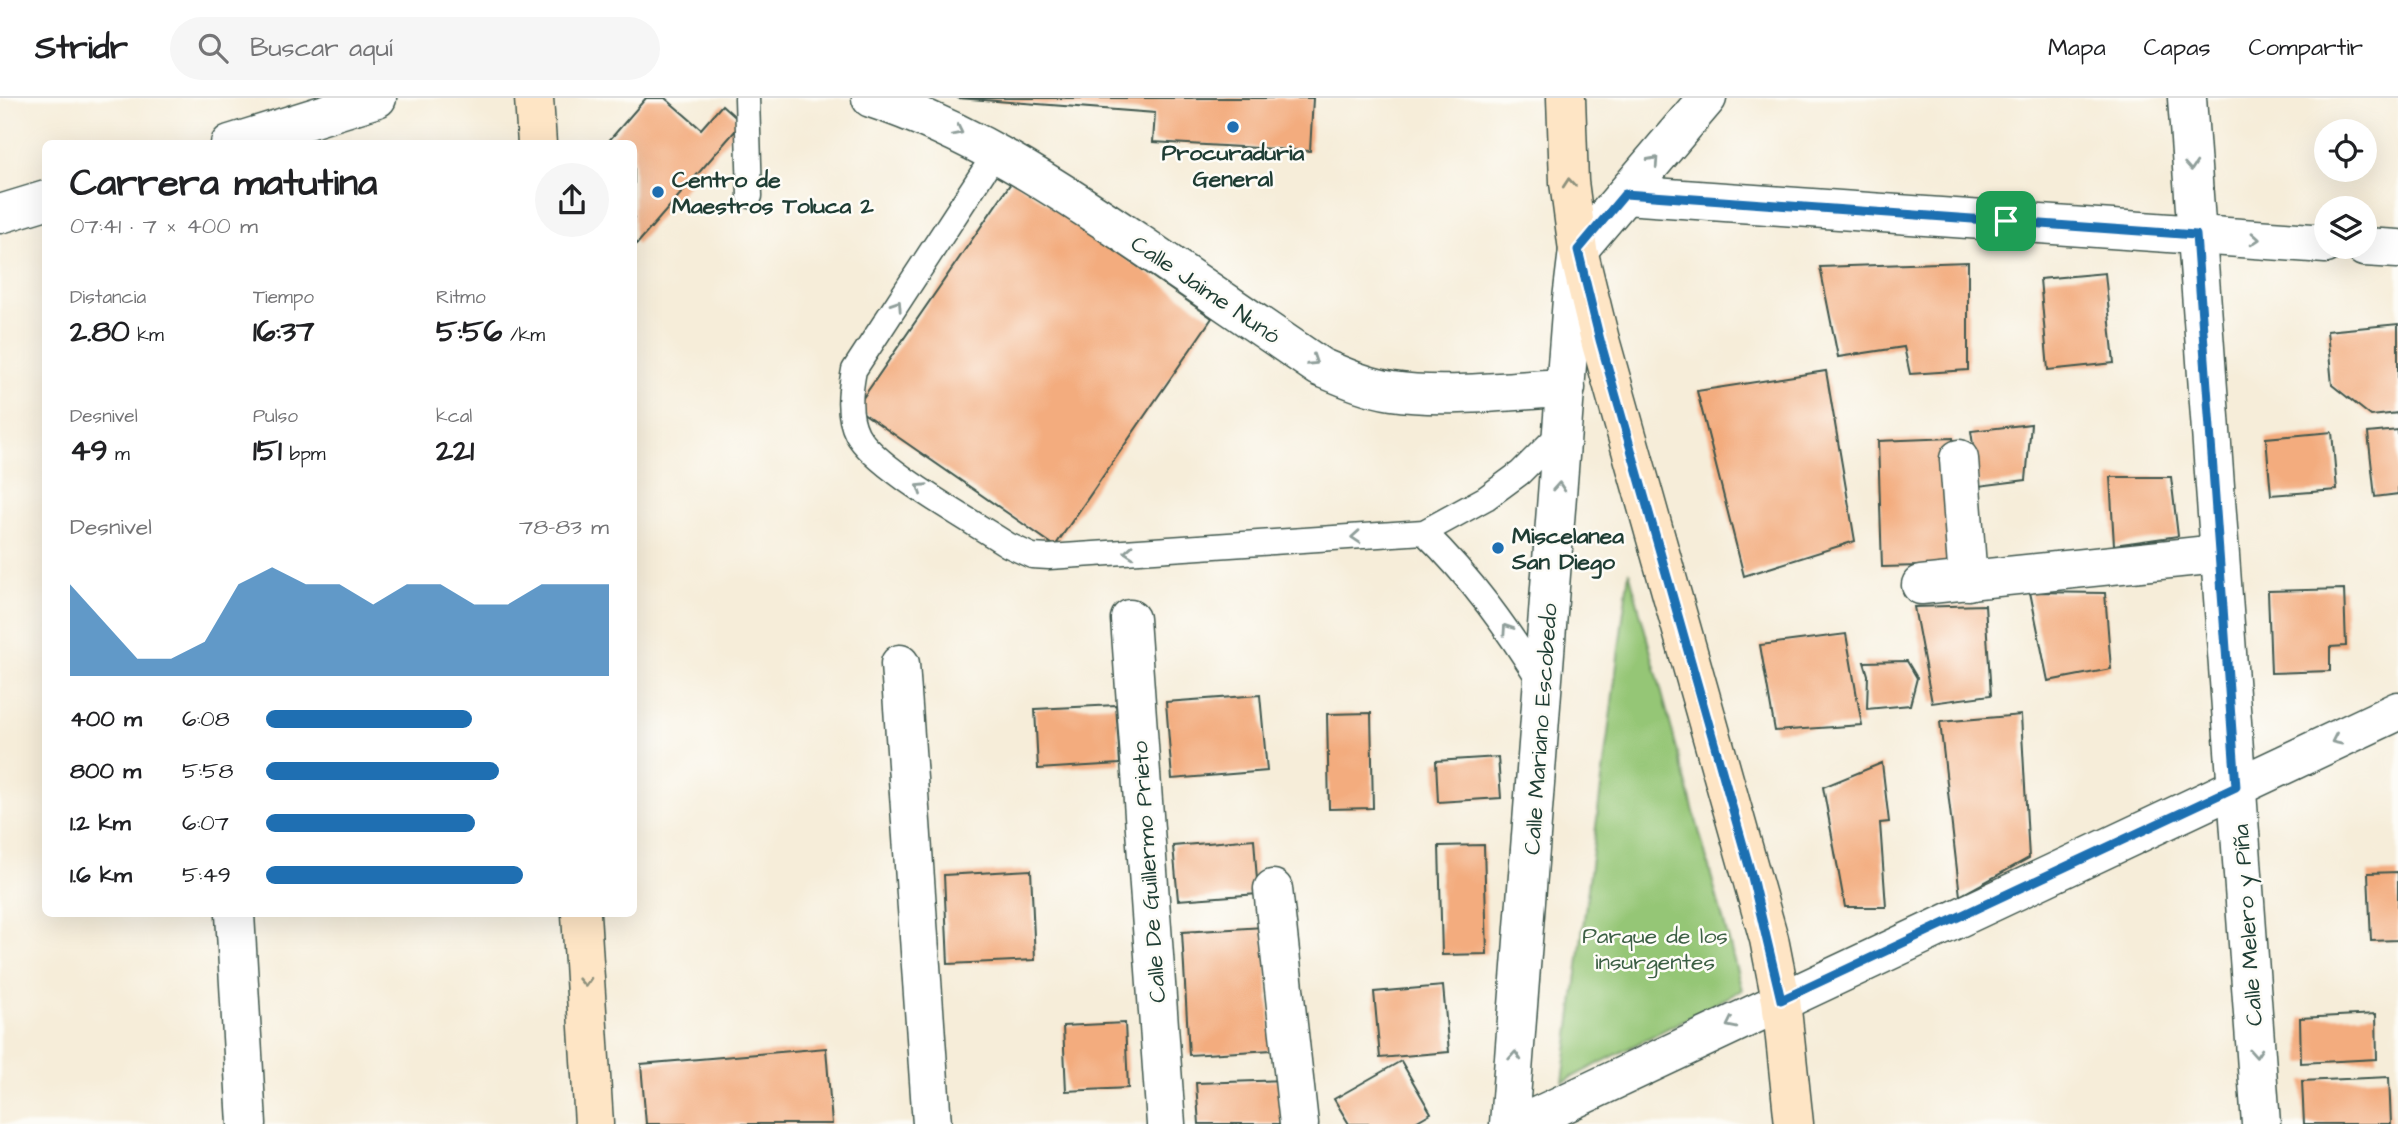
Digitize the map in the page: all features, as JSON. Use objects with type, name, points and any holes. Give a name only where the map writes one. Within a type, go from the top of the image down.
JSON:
[{"type":"main road","points":[[534,98],[537,140]]},
{"type":"main road","points":[[1566,98],[1569,182],[1578,250],[1600,340],[1752,877],[1781,1000],[1794,1124]]},
{"type":"main road","points":[[581,917],[594,1124]]},
{"type":"street","points":[[243,140],[377,98]]},
{"type":"street","name":"Calle Jaime Nunó","points":[[871,98],[945,125],[997,151],[1047,181],[1320,367],[1356,383],[1393,391],[1433,393],[1566,388]]},
{"type":"street","points":[[1578,250],[1707,98]]},
{"type":"street","name":"Calle Melero y Piña","points":[[2187,98],[2261,1124]]},
{"type":"street","points":[[1625,194],[2314,243]]},
{"type":"street","points":[[0,214],[42,201]]},
{"type":"street","points":[[2377,248],[2398,249]]},
{"type":"street","name":"Calle Mariano Escobedo","points":[[1509,1124],[1578,250]]},
{"type":"street","points":[[1959,459],[1968,581]]},
{"type":"street","points":[[1921,585],[2218,554]]},
{"type":"street","name":"Calle De Guillermo Prieto","points":[[1130,619],[1166,1124]]},
{"type":"street","points":[[900,664],[932,1124]]},
{"type":"street","points":[[1521,1124],[2398,711]]},
{"type":"street","points":[[1273,889],[1299,1124]]},
{"type":"street","points":[[235,917],[247,1124]]},
{"type":"lane","points":[[747,98],[750,196]]},
{"type":"lane","points":[[997,151],[855,370],[850,391],[856,431],[878,460],[1008,545],[1032,555],[1069,556],[1424,532],[1486,498],[1520,473],[1563,430]]},
{"type":"lane","points":[[1424,532],[1459,565],[1488,601],[1543,687]]},
{"type":"green space","name":"Parque de los insurgentes","points":[[1629,571],[1742,990],[1563,1082]]},
{"type":"building","name":"Centro de Maestros Toluca 2","points":[[646,98],[665,98],[701,129],[722,105],[742,123],[637,244],[637,140],[609,140]]},
{"type":"building","name":"Procuraduria General","points":[[957,98],[1313,98],[1310,151],[1153,142],[1155,113]]},
{"type":"building","points":[[1013,180],[1212,318],[1055,546],[856,408]]},
{"type":"building","points":[[1968,262],[1968,370],[1910,374],[1904,347],[1838,357],[1820,267]]},
{"type":"building","points":[[2105,273],[2114,363],[2048,370],[2040,279]]},
{"type":"building","points":[[2398,324],[2398,413],[2371,416],[2332,385],[2327,331]]},
{"type":"building","points":[[1826,371],[1855,541],[1744,576],[1697,391]]},
{"type":"building","points":[[2031,424],[2026,480],[1979,486],[1971,431]]},
{"type":"building","points":[[2398,430],[2398,494],[2375,497],[2368,433]]},
{"type":"building","points":[[2332,432],[2337,490],[2271,495],[2266,438]]},
{"type":"building","points":[[1953,438],[1958,565],[1882,567],[1878,441]]},
{"type":"building","points":[[2110,477],[2171,477],[2178,536],[2114,545]]},
{"type":"building","points":[[2344,589],[2346,646],[2330,647],[2330,671],[2271,673],[2268,591]]},
{"type":"building","points":[[2030,592],[2105,593],[2111,669],[2048,681]]},
{"type":"building","points":[[1985,605],[1991,695],[1932,703],[1914,607]]},
{"type":"building","points":[[1846,634],[1862,725],[1775,731],[1760,645]]},
{"type":"building","points":[[1907,661],[1917,678],[1910,705],[1867,709],[1868,675],[1864,662]]},
{"type":"building","points":[[1260,695],[1267,771],[1172,779],[1166,702]]},
{"type":"building","points":[[1116,705],[1120,764],[1038,769],[1035,709]]},
{"type":"building","points":[[1371,713],[1373,808],[1329,809],[1327,714]]},
{"type":"building","points":[[2021,715],[2029,858],[1960,896],[1940,722]]},
{"type":"building","points":[[1498,757],[1501,798],[1438,802],[1436,761]]},
{"type":"building","points":[[1882,763],[1889,822],[1880,823],[1886,907],[1845,907],[1823,787]]},
{"type":"building","points":[[1254,839],[1258,894],[1178,900],[1173,846]]},
{"type":"building","points":[[1484,845],[1487,954],[1442,955],[1439,846]]},
{"type":"building","points":[[1031,870],[1035,960],[948,964],[944,875]]},
{"type":"building","points":[[2398,872],[2398,940],[2371,941],[2368,873]]},
{"type":"building","points":[[1264,927],[1272,1050],[1189,1055],[1182,932]]},
{"type":"building","points":[[1443,986],[1449,1052],[1380,1058],[1374,992]]},
{"type":"building","points":[[2376,1014],[2377,1059],[2301,1063],[2300,1018]]},
{"type":"building","points":[[1125,1023],[1128,1088],[1066,1091],[1063,1026]]},
{"type":"building","points":[[826,1048],[832,1124],[646,1124],[641,1064]]},
{"type":"building","points":[[1401,1061],[1431,1113],[1412,1124],[1349,1124],[1334,1099]]},
{"type":"building","points":[[2389,1077],[2391,1124],[2304,1124],[2302,1081]]},
{"type":"building","points":[[1288,1080],[1286,1124],[1199,1124],[1196,1083]]},
{"type":"place","name":"Procuraduria General","points":[[1233,127]]},
{"type":"place","name":"Centro de Maestros Toluca 2","points":[[658,192]]},
{"type":"place","name":"Miscelanea San Diego","points":[[1498,548]]},
{"type":"route","points":[[1625,194],[2006,221],[2196,235],[2236,787],[1781,1000],[1769,939],[1600,340],[1578,250],[1625,194]]}]
